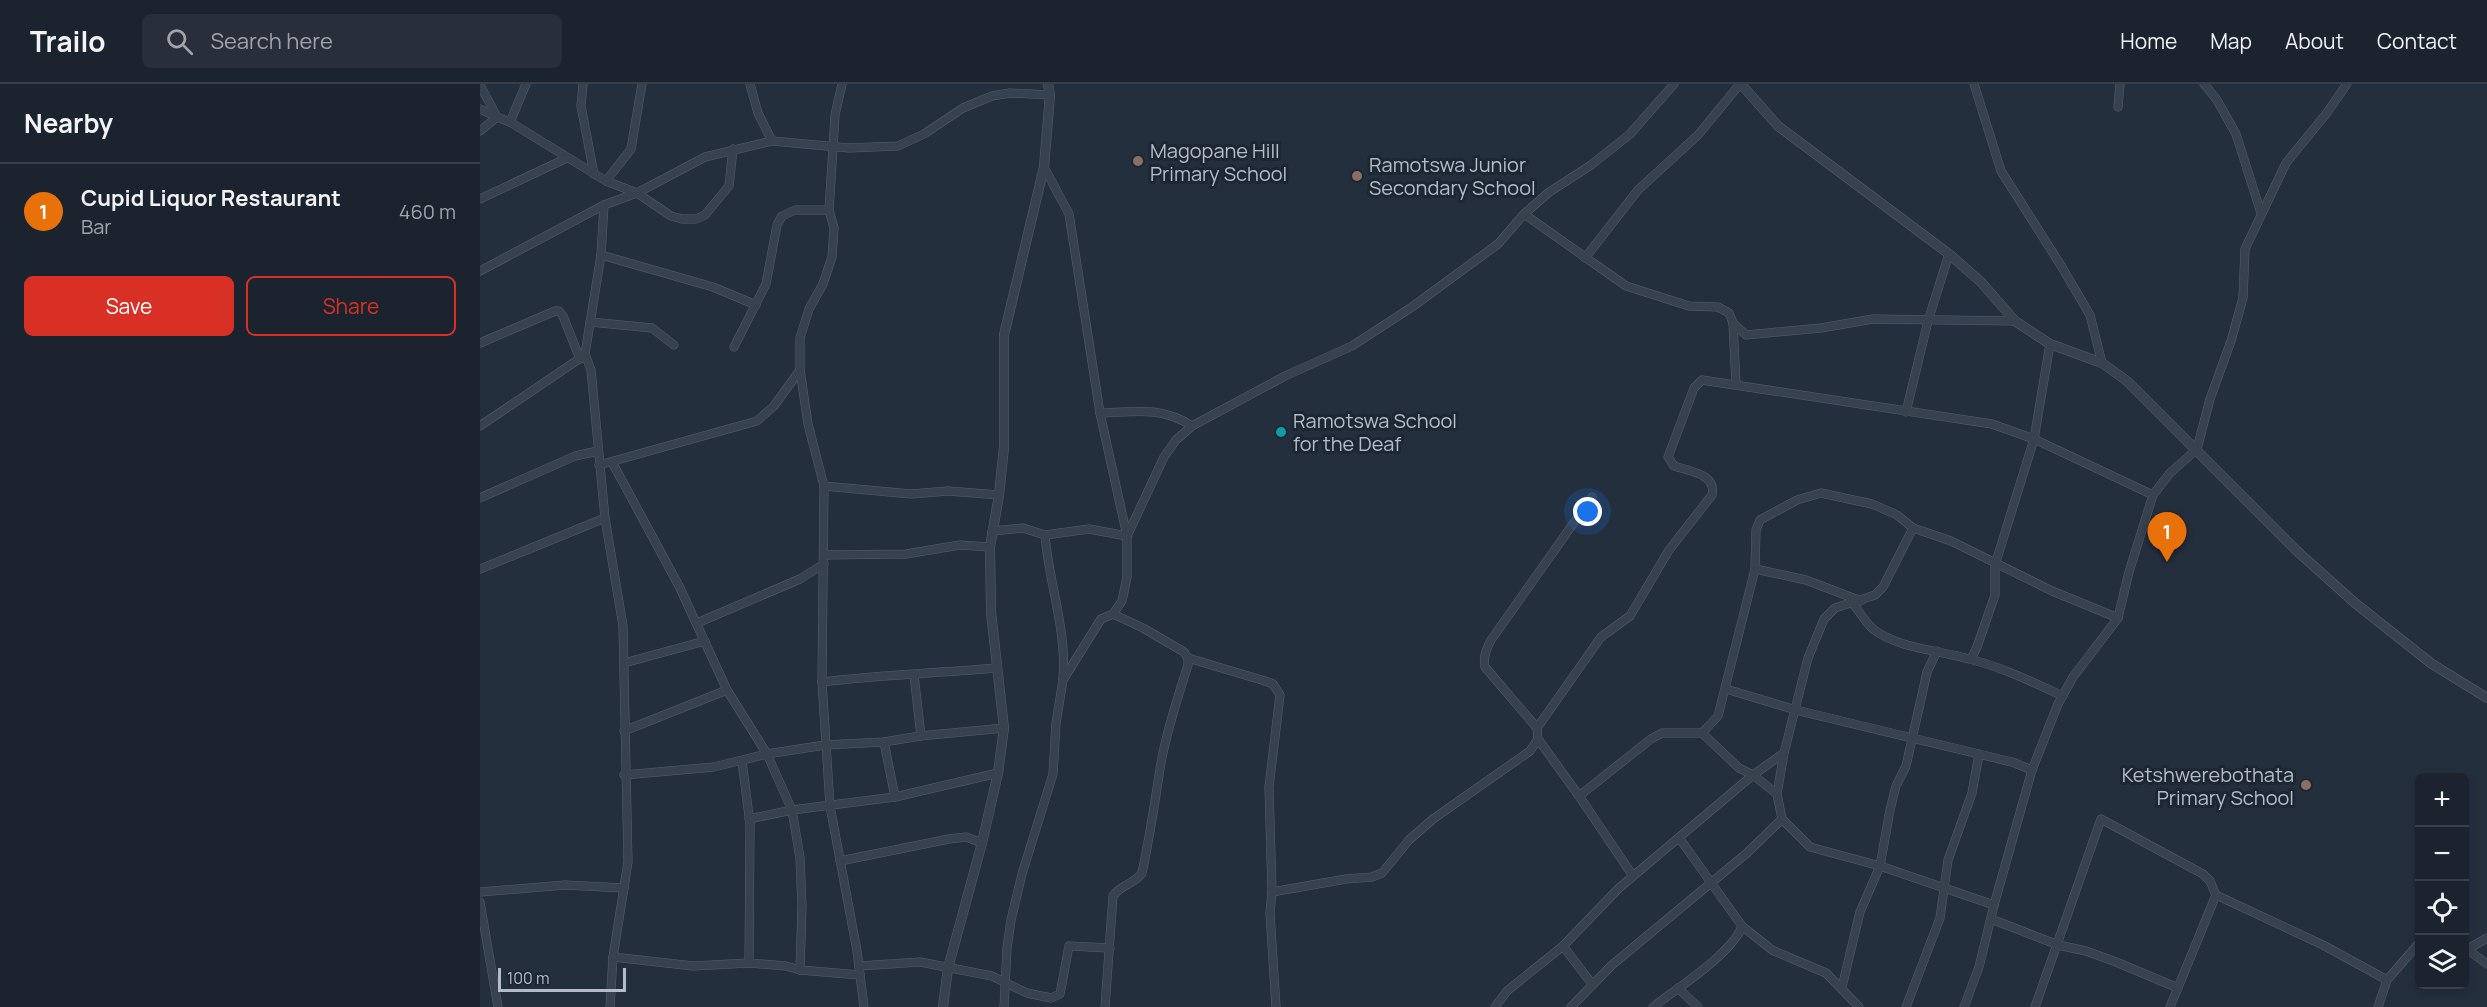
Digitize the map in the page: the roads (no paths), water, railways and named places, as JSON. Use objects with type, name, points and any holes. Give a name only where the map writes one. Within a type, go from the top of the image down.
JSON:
[{"type":"street","points":[[510,122],[526,84]]},
{"type":"street","points":[[582,84],[581,106],[594,174]]},
{"type":"street","points":[[606,181],[631,149],[642,84]]},
{"type":"street","points":[[750,84],[758,113],[772,141]]},
{"type":"street","points":[[842,84],[835,115],[829,210],[834,228],[832,257],[823,284],[808,309],[800,338],[800,370],[808,424],[824,486],[822,682],[830,806],[859,966],[864,1007]]},
{"type":"street","points":[[943,1007],[948,968],[982,843],[998,773],[1004,728],[991,612],[990,547],[1004,447],[1004,335],[1044,167],[1050,95],[1048,84]]},
{"type":"street","points":[[1127,536],[1164,457],[1176,440],[1192,426],[1285,376],[1352,346],[1412,308],[1498,244],[1524,214],[1548,193],[1591,165],[1630,134],[1674,84]]},
{"type":"street","points":[[1585,258],[1638,190],[1698,135],[1741,84],[1778,126],[1949,254],[1980,282],[2015,321],[2050,344],[2102,363],[2127,381],[2298,552],[2355,603],[2432,663],[2487,698]]},
{"type":"street","points":[[1974,84],[2001,171],[2061,264],[2090,315],[2102,363]]},
{"type":"street","points":[[2118,107],[2120,84]]},
{"type":"street","points":[[2204,84],[2217,100],[2236,134],[2261,213]]},
{"type":"street","points":[[1964,1007],[1979,967],[2032,770],[2073,677],[2118,618],[2132,561],[2153,495],[2170,473],[2197,449],[2210,399],[2231,341],[2243,298],[2245,249],[2286,163],[2347,84]]},
{"type":"street","points":[[480,85],[497,117]]},
{"type":"street","points":[[480,271],[603,205],[637,193],[705,156],[772,141],[833,148],[898,146],[924,134],[963,108],[992,96],[1010,93],[1050,95]]},
{"type":"street","points":[[480,109],[510,122],[606,181],[637,193],[671,216],[682,219],[696,219],[705,215],[729,186],[733,149]]},
{"type":"street","points":[[480,131],[497,117]]},
{"type":"street","points":[[480,199],[567,158]]},
{"type":"street","points":[[1044,167],[1069,214],[1100,413],[1127,536],[1127,577],[1122,602],[1113,614],[1101,619],[1063,680]]},
{"type":"street","points":[[480,426],[583,357],[601,255],[603,205]]},
{"type":"street","points":[[734,347],[766,284],[777,225],[782,216],[795,210],[829,210]]},
{"type":"street","points":[[1524,214],[1626,286],[1689,306],[1718,307],[1728,313],[1741,332],[1750,336],[1873,319],[2015,321]]},
{"type":"street","points":[[1906,412],[1928,321],[1949,254]]},
{"type":"street","points":[[601,255],[712,287],[756,305]]},
{"type":"street","points":[[480,343],[555,310],[563,316],[591,370],[605,518],[621,608],[624,663],[624,775],[628,862],[613,957],[610,1007]]},
{"type":"street","points":[[590,322],[652,328],[674,345]]},
{"type":"street","points":[[1733,322],[1736,384]]},
{"type":"street","points":[[1971,659],[1995,595],[1995,565],[2034,439],[2050,344]]},
{"type":"street","points":[[599,465],[757,421],[774,406],[800,370]]},
{"type":"street","points":[[1537,728],[1601,637],[1630,616],[1669,550],[1712,495],[1712,484],[1707,477],[1674,466],[1668,457],[1698,382],[1707,379],[1992,424],[2034,439],[2153,495]]},
{"type":"street","points":[[1100,413],[1155,411],[1178,417],[1192,426]]},
{"type":"street","points":[[480,498],[575,456],[598,451]]},
{"type":"street","points":[[612,462],[697,623],[728,690],[767,754],[792,810],[800,858],[802,906],[800,970]]},
{"type":"street","points":[[824,486],[911,494],[948,491],[999,495]]},
{"type":"street","points":[[1702,734],[1718,716],[1726,689],[1755,569],[1756,530],[1760,520],[1808,495],[1821,493],[1872,504],[1897,515],[1913,528],[1951,542],[2052,591],[2118,618]]},
{"type":"street","points":[[1592,497],[1485,651],[1485,667],[1537,728],[1538,740],[1633,876]]},
{"type":"street","points":[[480,568],[605,518]]},
{"type":"street","points":[[993,531],[1023,528],[1045,535],[1089,529],[1127,536]]},
{"type":"street","points":[[1913,528],[1883,587],[1875,595],[1857,603],[1835,608],[1824,619],[1808,658],[1784,753],[1777,794],[1782,819],[1810,847],[1880,866],[1994,905]]},
{"type":"street","points":[[1004,1007],[1007,948],[1014,909],[1053,774],[1056,723],[1065,658],[1061,626],[1047,562],[1045,535]]},
{"type":"street","points":[[824,555],[906,554],[960,545],[990,547]]},
{"type":"street","points":[[697,623],[800,579],[824,564]]},
{"type":"street","points":[[1755,569],[1806,580],[1857,603],[1872,628],[1883,635],[1971,659],[2023,677],[2063,696]]},
{"type":"street","points":[[1105,1007],[1113,896],[1115,892],[1135,881],[1142,873],[1156,807],[1161,762],[1173,710],[1188,665],[1188,658],[1184,652],[1143,628],[1113,614]]},
{"type":"street","points":[[624,663],[705,641]]},
{"type":"street","points":[[1842,987],[1860,912],[1880,866],[1890,810],[1896,786],[1906,766],[1927,672],[1937,651]]},
{"type":"street","points":[[1188,658],[1273,684],[1280,695],[1269,787],[1272,892],[1270,913],[1276,1007]]},
{"type":"street","points":[[822,682],[876,675],[914,675],[996,669]]},
{"type":"street","points":[[914,675],[921,736]]},
{"type":"street","points":[[1726,689],[1796,710],[1980,754],[2032,770]]},
{"type":"street","points":[[624,731],[728,690]]},
{"type":"street","points":[[624,775],[714,767],[767,754],[825,745],[884,742],[1004,728]]},
{"type":"street","points":[[1579,796],[1639,747],[1662,733],[1702,734],[1739,768],[1754,775],[1777,794]]},
{"type":"street","points":[[1272,892],[1346,879],[1372,877],[1382,873],[1409,840],[1433,819],[1523,756],[1538,740]]},
{"type":"street","points":[[884,742],[895,797]]},
{"type":"street","points":[[1495,1007],[1507,991],[1563,946],[1633,876],[1754,775],[1784,753]]},
{"type":"street","points":[[1906,1007],[1940,918],[1948,860],[1972,793],[1980,754]]},
{"type":"street","points":[[742,761],[749,819],[749,963]]},
{"type":"street","points":[[749,819],[792,810],[895,797],[998,773]]},
{"type":"street","points":[[1571,1007],[1612,966],[1711,884],[1782,819]]},
{"type":"street","points":[[2035,1007],[2101,819],[2203,874],[2210,881],[2216,895],[2323,945],[2387,980]]},
{"type":"street","points":[[840,861],[949,839],[966,837],[982,843]]},
{"type":"street","points":[[1680,839],[1742,926],[1772,950],[1809,964],[1826,974],[1842,987],[1859,1007]]},
{"type":"street","points":[[480,892],[565,885],[624,888]]},
{"type":"street","points":[[2170,1007],[2216,895]]},
{"type":"street","points":[[480,902],[498,1007]]},
{"type":"street","points":[[1991,919],[2058,945],[2096,955],[2178,988]]},
{"type":"street","points":[[1653,1007],[1713,960],[1739,935],[1742,926]]},
{"type":"street","points":[[2469,947],[2487,938]]},
{"type":"street","points":[[859,966],[920,962],[1005,980],[1027,993],[1051,998],[1060,994],[1069,946],[1110,948]]},
{"type":"street","points":[[1563,946],[1592,984]]},
{"type":"street","points":[[2378,1007],[2387,980],[2415,948]]},
{"type":"street","points":[[2469,950],[2487,964]]},
{"type":"street","points":[[613,957],[693,966],[749,963],[860,975]]},
{"type":"street","points":[[1677,987],[1698,1007]]},
{"type":"place","name":"Magopane Hill Primary School","points":[[1138,161]]},
{"type":"place","name":"Ramotswa Junior Secondary School","points":[[1357,176]]},
{"type":"place","name":"Ramotswa School for the Deaf","points":[[1281,432]]},
{"type":"place","name":"Cupid Liquor Restaurant","points":[[2167,562]]},
{"type":"place","name":"Ketshwerebothata Primary School","points":[[2306,785]]}]
